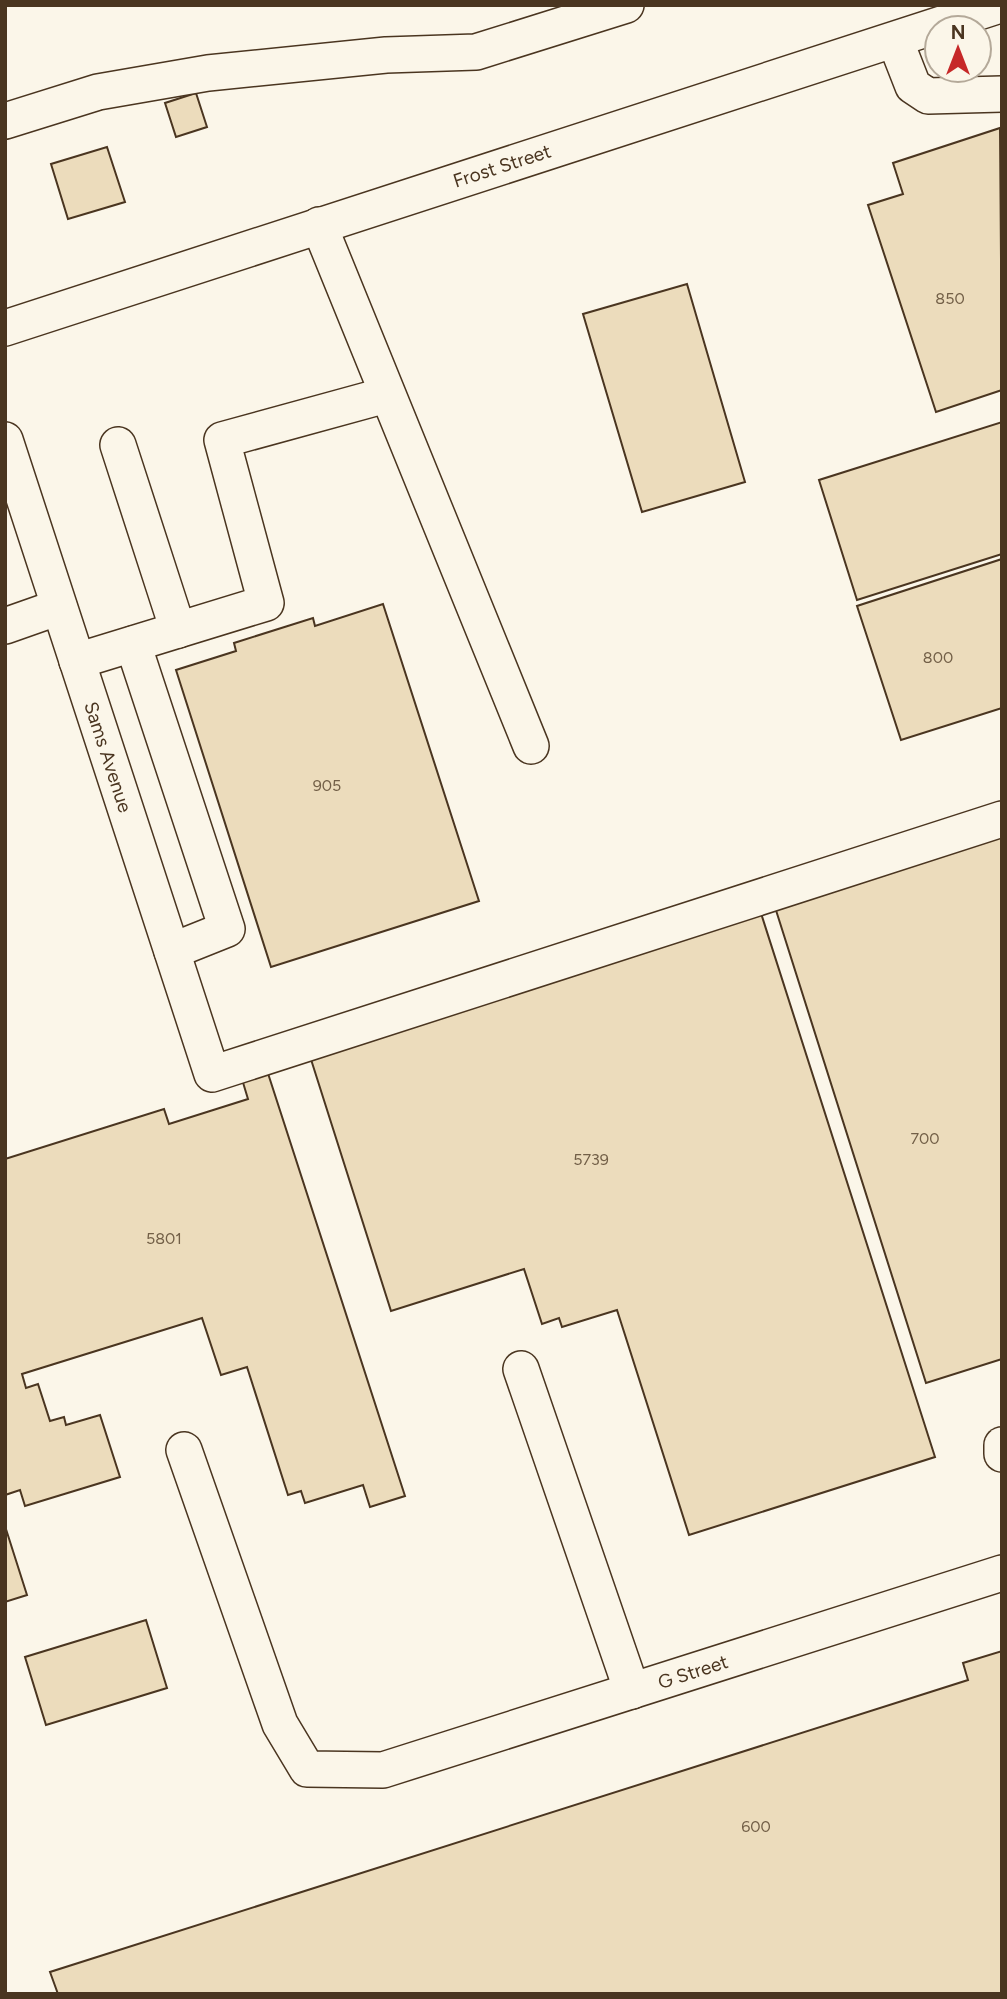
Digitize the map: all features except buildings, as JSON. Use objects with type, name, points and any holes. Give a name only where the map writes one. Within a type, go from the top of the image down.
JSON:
[{"type":"street","points":[[5,121],[98,92],[208,72],[386,55],[476,52],[626,5]]},
{"type":"street","name":"Frost Street","points":[[5,328],[1000,5]]},
{"type":"street","points":[[895,40],[913,86],[928,96],[1002,94]]},
{"type":"street","points":[[319,225],[531,747]]},
{"type":"street","points":[[77,662],[265,603],[222,440],[386,395]]},
{"type":"street","name":"Sams Avenue","points":[[5,440],[212,1074],[1002,819]]},
{"type":"street","points":[[118,445],[178,630]]},
{"type":"street","points":[[5,626],[59,607]]},
{"type":"street","points":[[133,644],[227,929],[172,951]]},
{"type":"street","points":[[521,1369],[632,1691]]},
{"type":"street","points":[[1002,1445],[1002,1454]]},
{"type":"street","name":"G Street","points":[[184,1450],[280,1724],[307,1769],[383,1770],[1002,1573]]}]
